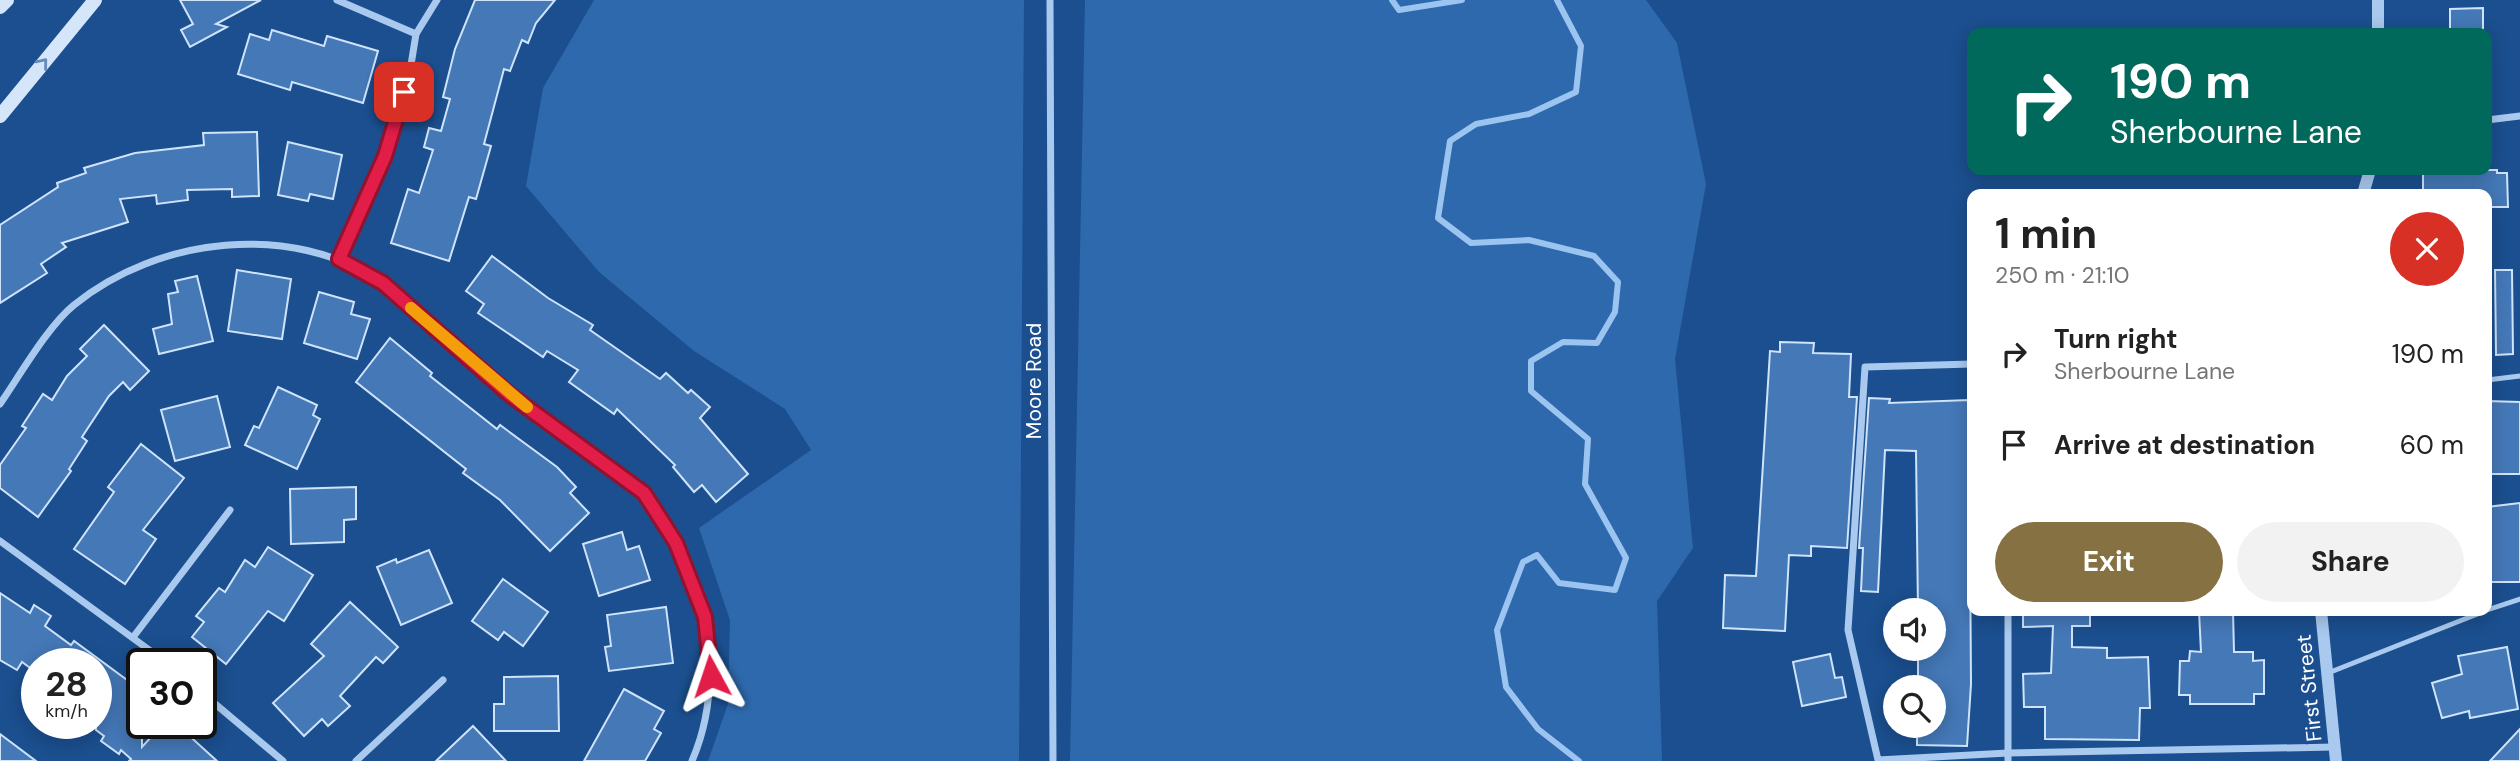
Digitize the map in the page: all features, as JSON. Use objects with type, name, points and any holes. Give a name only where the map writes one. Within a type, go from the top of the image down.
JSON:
[{"type":"main road","points":[[0,7],[7,0]]},
{"type":"main road","points":[[0,116],[95,0]]},
{"type":"street","points":[[337,0],[416,34]]},
{"type":"street","points":[[339,259],[385,156],[410,71],[416,34],[437,0]]},
{"type":"street","name":"Moore Road","points":[[1050,0],[1053,761]]},
{"type":"street","points":[[2378,0],[2378,28]]},
{"type":"street","points":[[2492,119],[2520,116]]},
{"type":"street","points":[[0,404],[72,306],[111,279],[157,258],[216,247],[296,247],[339,259],[383,283],[509,394],[644,493],[676,543],[705,617],[711,676],[701,738],[692,761]]},
{"type":"street","points":[[1967,363],[1865,367],[1847,630],[1878,760],[2335,747]]},
{"type":"street","points":[[134,636],[230,510]]},
{"type":"street","points":[[0,541],[149,648]]},
{"type":"street","points":[[2008,616],[2008,757]]},
{"type":"street","name":"First Street","points":[[2321,616],[2336,761]]},
{"type":"street","points":[[356,761],[443,680]]},
{"type":"street","points":[[217,705],[283,761]]},
{"type":"lane","points":[[2492,379],[2520,376]]},
{"type":"lane","points":[[2492,608],[2520,599]]},
{"type":"lane","points":[[2327,674],[2465,616]]},
{"type":"shaded area","points":[[594,0],[1024,0],[1019,761],[708,761],[728,704],[730,620],[699,528],[811,450],[785,409],[694,351],[599,272],[526,186],[543,88]]},
{"type":"shaded area","points":[[1085,0],[1646,0],[1677,43],[1706,184],[1675,359],[1693,548],[1657,601],[1662,761],[1070,761]]},
{"type":"building","points":[[180,0],[261,0],[216,24],[227,27],[190,47],[181,30],[193,24]]},
{"type":"building","points":[[475,0],[555,0],[536,23],[528,43],[522,40],[510,71],[504,69],[484,144],[491,146],[476,199],[469,197],[449,261],[391,243],[408,189],[419,193],[433,150],[424,147],[429,128],[441,131],[450,99],[443,97],[455,49]]},
{"type":"building","points":[[2483,8],[2483,28],[2450,28],[2450,9]]},
{"type":"building","points":[[272,30],[324,46],[327,36],[378,51],[363,103],[292,82],[290,90],[238,74],[250,34],[269,40]]},
{"type":"building","points":[[257,132],[259,196],[232,197],[232,189],[187,190],[188,200],[157,204],[156,195],[120,199],[128,222],[62,243],[66,247],[41,264],[47,273],[0,303],[0,225],[58,187],[57,183],[86,173],[84,168],[135,153],[204,145],[203,133]]},
{"type":"building","points":[[288,142],[342,155],[333,199],[310,194],[308,201],[278,195]]},
{"type":"building","points":[[2492,170],[2497,170],[2497,173],[2507,173],[2508,207],[2492,207],[2492,189],[2423,189],[2423,175],[2492,175]]},
{"type":"building","points":[[492,256],[548,298],[593,325],[590,330],[660,379],[666,373],[688,393],[691,390],[710,407],[700,418],[748,474],[716,502],[702,485],[694,492],[673,467],[675,465],[617,409],[614,414],[569,382],[578,370],[547,351],[543,357],[478,313],[484,304],[466,291]]},
{"type":"building","points":[[237,270],[291,279],[282,339],[228,331]]},
{"type":"building","points":[[2495,270],[2512,270],[2513,354],[2496,355]]},
{"type":"building","points":[[197,276],[213,341],[159,354],[153,329],[172,324],[168,294],[178,292],[175,281]]},
{"type":"building","points":[[319,292],[354,302],[351,314],[370,319],[357,359],[304,343]]},
{"type":"building","points":[[104,325],[149,371],[130,390],[123,382],[109,396],[82,437],[87,441],[69,469],[71,471],[38,517],[0,488],[0,465],[26,428],[22,426],[43,394],[52,400],[67,376],[87,356],[80,349]]},
{"type":"building","points":[[390,338],[432,373],[430,376],[497,429],[500,425],[557,467],[576,487],[570,493],[589,513],[550,551],[500,500],[463,473],[466,469],[356,382]]},
{"type":"building","points":[[1780,342],[1814,343],[1813,353],[1851,354],[1849,397],[1857,397],[1847,548],[1811,546],[1811,556],[1789,555],[1785,631],[1723,628],[1725,575],[1756,576],[1770,351],[1780,352]]},
{"type":"building","points":[[278,387],[317,405],[313,415],[320,419],[297,469],[245,445],[254,426],[259,428]]},
{"type":"building","points":[[217,396],[230,447],[175,461],[161,410]]},
{"type":"building","points":[[1869,398],[1890,399],[1889,403],[1967,400],[1967,616],[1971,616],[1971,684],[1967,746],[1917,745],[1917,738],[1946,738],[1946,675],[1918,675],[1918,661],[1946,661],[1946,598],[1918,598],[1916,451],[1885,450],[1878,592],[1861,591],[1863,548],[1859,548]]},
{"type":"building","points":[[2492,401],[2520,402],[2520,474],[2492,474]]},
{"type":"building","points":[[141,444],[184,478],[143,530],[156,539],[125,584],[74,549],[114,492],[108,487]]},
{"type":"building","points":[[356,487],[356,519],[344,520],[344,542],[291,544],[290,489]]},
{"type":"building","points":[[2520,503],[2520,582],[2492,582],[2492,506]]},
{"type":"building","points":[[622,532],[627,550],[639,546],[650,580],[599,596],[583,544]]},
{"type":"building","points":[[268,547],[313,575],[284,621],[268,611],[226,664],[217,657],[217,648],[206,648],[192,637],[204,622],[196,616],[219,588],[225,592],[245,560],[255,567]]},
{"type":"building","points":[[429,550],[452,603],[401,625],[377,567],[396,559],[397,563]]},
{"type":"building","points":[[503,579],[548,612],[523,646],[504,632],[498,640],[472,621]]},
{"type":"building","points":[[0,593],[30,613],[34,605],[51,616],[45,626],[71,645],[74,641],[84,648],[21,648],[21,664],[17,670],[0,660]]},
{"type":"building","points":[[350,602],[398,647],[383,663],[376,657],[340,696],[350,706],[328,726],[322,719],[304,736],[273,703],[324,656],[311,644]]},
{"type":"building","points":[[666,607],[673,663],[609,671],[605,647],[611,646],[607,615]]},
{"type":"building","points":[[2023,616],[2090,616],[2090,626],[2072,626],[2072,647],[2107,648],[2107,658],[2148,657],[2150,708],[2140,708],[2139,740],[2045,739],[2045,707],[2024,707],[2023,674],[2051,673],[2053,626],[2023,627]]},
{"type":"building","points":[[2199,616],[2233,616],[2234,652],[2253,652],[2253,661],[2264,660],[2264,694],[2254,694],[2254,704],[2190,704],[2190,695],[2179,695],[2180,661],[2189,661],[2190,651],[2201,652]]},
{"type":"building","points":[[2507,647],[2518,709],[2470,718],[2469,711],[2442,718],[2432,683],[2462,674],[2458,656]]},
{"type":"building","points":[[1830,654],[1835,678],[1842,677],[1846,697],[1802,706],[1793,662]]},
{"type":"building","points":[[112,669],[126,679],[126,739],[142,739],[142,747],[149,739],[193,739],[217,761],[129,761],[131,759],[121,750],[119,754],[101,741],[112,739]]},
{"type":"building","points":[[558,676],[559,731],[494,731],[494,704],[504,704],[504,677]]},
{"type":"building","points":[[624,689],[664,711],[654,729],[661,733],[645,761],[584,761]]},
{"type":"building","points":[[473,726],[506,761],[436,761]]},
{"type":"building","points":[[2520,729],[2520,761],[2490,761]]},
{"type":"building","points":[[0,734],[36,761],[0,761]]},
{"type":"waterway","points":[[1392,0],[1399,10],[1462,0]]},
{"type":"waterway","points":[[1557,0],[1581,46],[1576,92],[1529,114],[1476,124],[1450,141],[1438,218],[1471,243],[1529,240],[1594,256],[1618,282],[1615,312],[1597,343],[1563,342],[1531,361],[1531,391],[1588,439],[1585,484],[1626,558],[1615,590],[1559,583],[1537,555],[1523,562],[1497,630],[1506,687],[1538,729],[1579,761]]},
{"type":"slow traffic","points":[[411,308],[527,407]]},
{"type":"route","points":[[404,92],[385,156],[339,259],[383,283],[509,394],[644,493],[676,543],[705,617],[711,676]]}]
